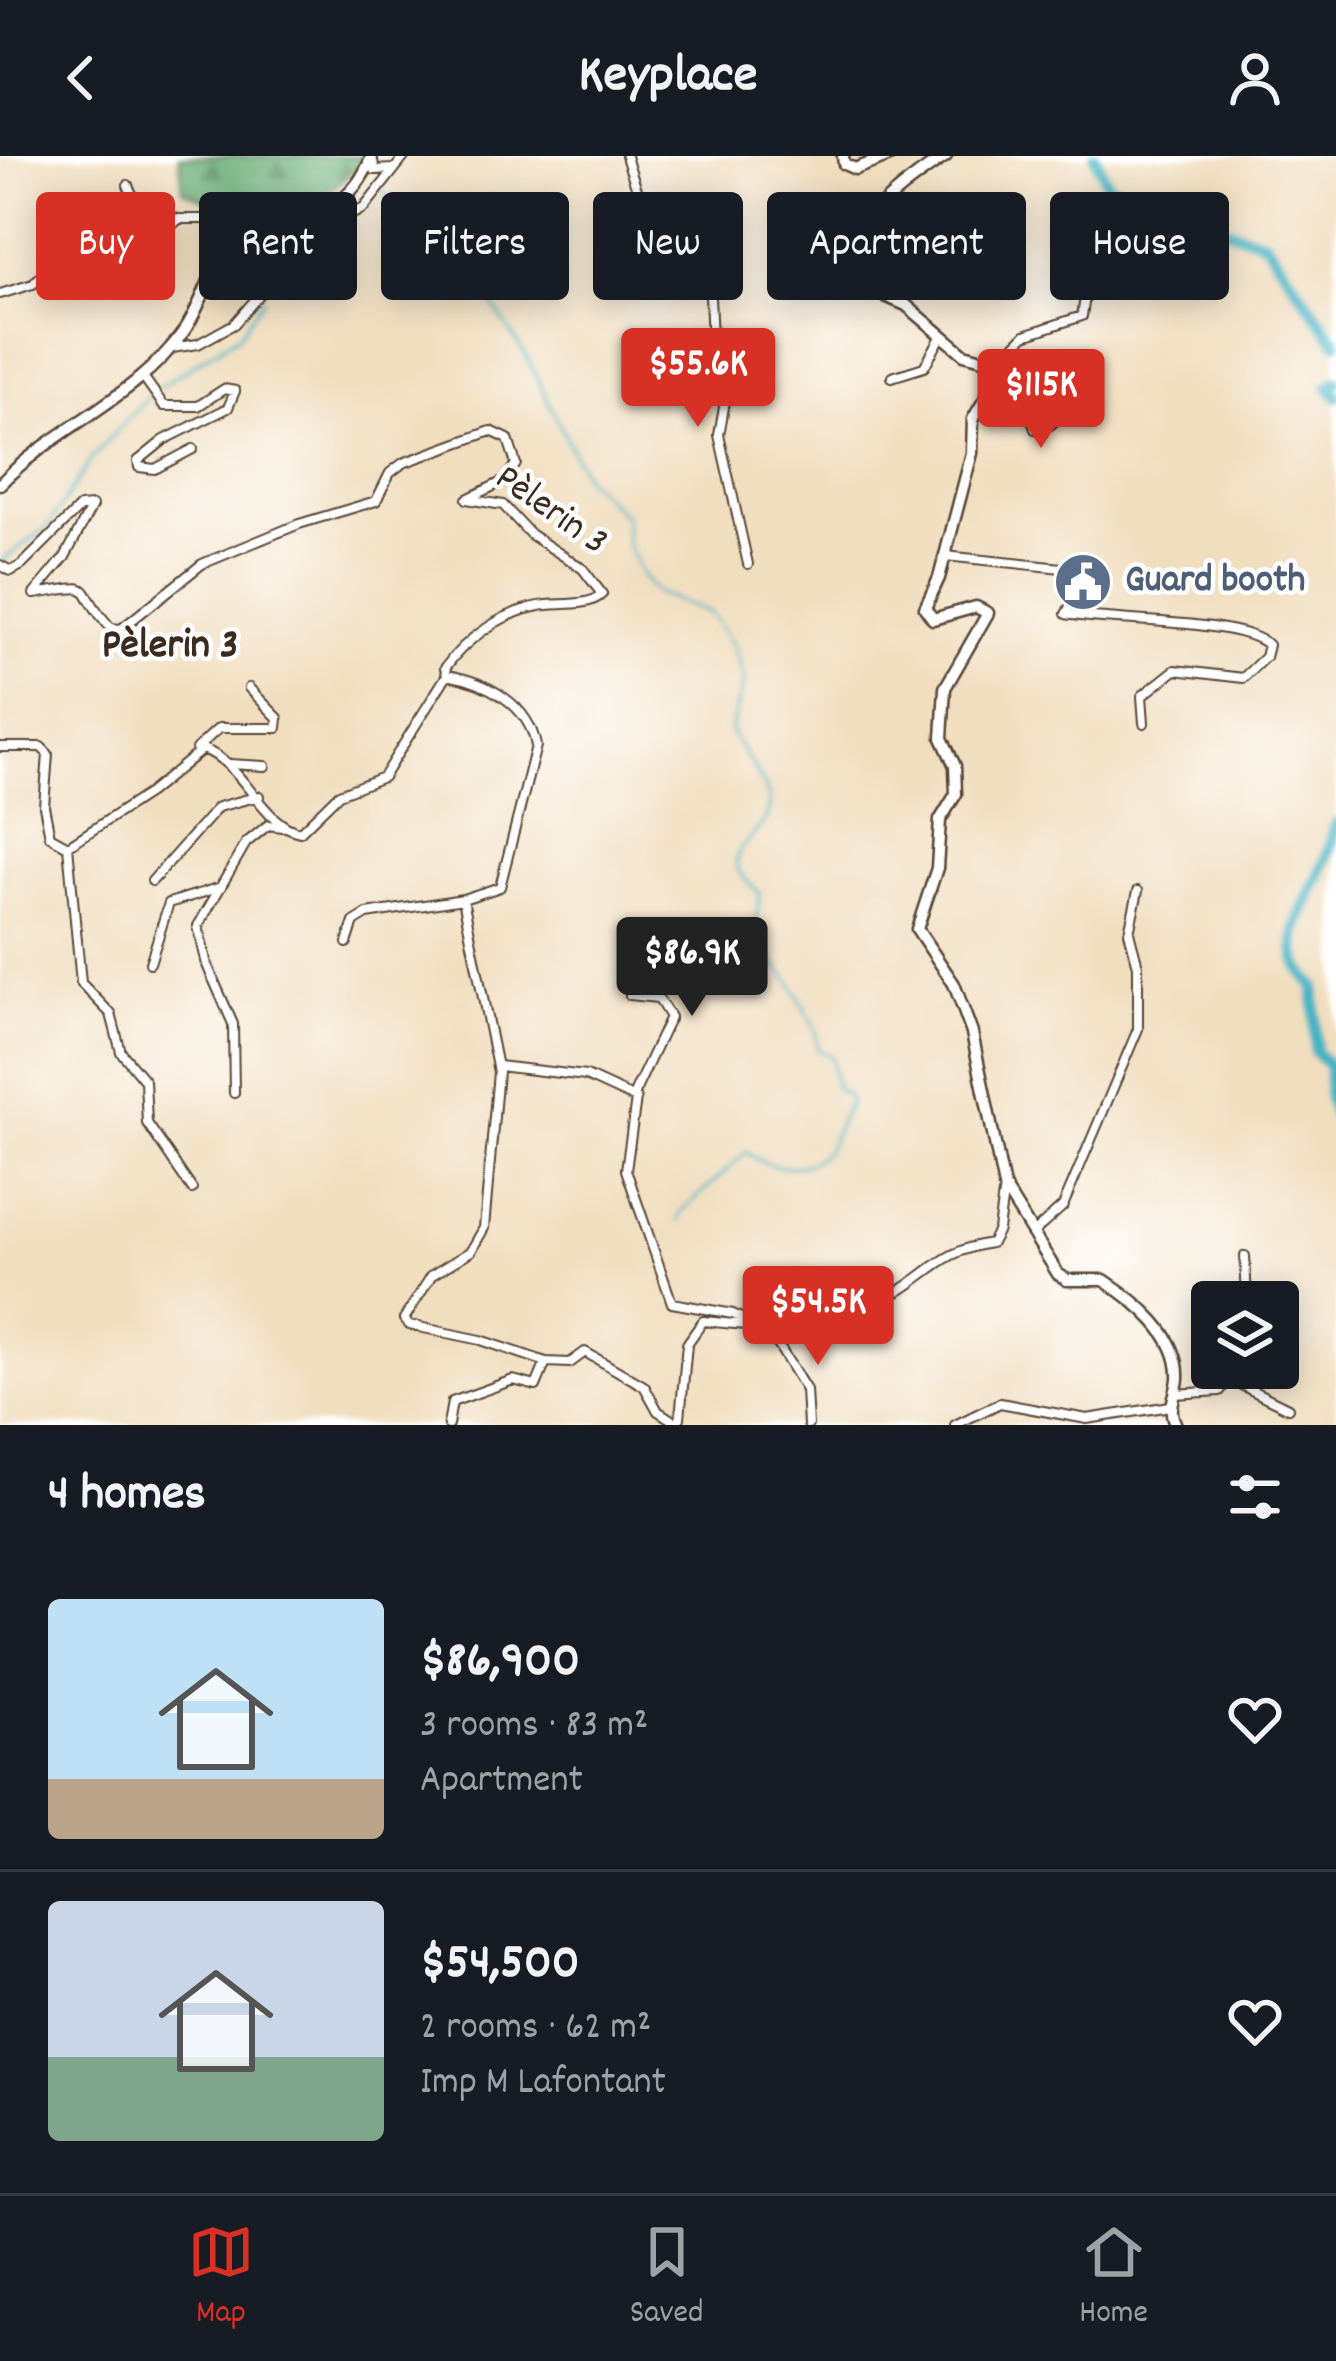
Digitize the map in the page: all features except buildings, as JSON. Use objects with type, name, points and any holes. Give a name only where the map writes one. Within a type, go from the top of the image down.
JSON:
[{"type":"street","points":[[372,156],[375,170],[398,167]]},
{"type":"street","points":[[345,192],[372,156]]},
{"type":"street","points":[[170,349],[198,344],[234,324],[309,238],[364,208],[405,156]]},
{"type":"street","points":[[626,156],[636,192]]},
{"type":"street","points":[[843,156],[844,164],[855,170],[890,156]]},
{"type":"street","points":[[946,156],[891,196],[860,233],[840,270],[848,280],[892,295],[964,354],[997,363]]},
{"type":"street","points":[[128,185],[140,212],[199,219]]},
{"type":"street","points":[[0,294],[33,284],[60,256],[113,255],[154,243],[179,219]]},
{"type":"street","points":[[0,484],[142,376],[170,349],[200,300]]},
{"type":"street","points":[[710,300],[712,339],[731,368],[719,435],[748,564]]},
{"type":"street","points":[[997,363],[1025,335],[1082,316],[1085,300]]},
{"type":"street","points":[[892,376],[924,367],[941,337]]},
{"type":"street","points":[[997,363],[1000,377],[973,419],[972,453],[927,615],[945,617],[976,608],[984,609],[988,618],[956,663],[946,688],[942,738],[955,766],[956,794],[940,820],[937,868],[917,929],[954,983],[972,1033],[1004,1187],[1058,1274],[1067,1280],[1104,1280],[1162,1332],[1175,1358],[1176,1425]]},
{"type":"street","points":[[142,376],[164,406],[198,406],[224,389],[235,391],[228,409],[164,440],[138,461],[139,467],[155,469],[193,449]]},
{"type":"street","points":[[992,389],[1026,402],[1035,429],[1050,425],[1095,389]]},
{"type":"street","points":[[1032,424],[1069,403]]},
{"type":"street","name":"Pèlerin 3","points":[[1,566],[10,571],[22,565],[80,507],[92,506],[65,557],[34,594],[77,584],[88,590],[111,628],[121,628],[202,564],[376,501],[390,473],[403,463],[491,431],[508,439],[516,464],[504,481],[466,499],[503,506],[530,534],[584,569],[602,593],[590,602],[545,604],[502,618],[462,647],[446,668],[447,675]]},
{"type":"street","points":[[945,556],[1062,568],[1078,591],[1066,614],[1233,632],[1262,638],[1268,645],[1265,657],[1243,678],[1174,670],[1142,696],[1144,723]]},
{"type":"street","points":[[234,1093],[233,1024],[207,965],[198,926],[246,843],[268,825],[307,830],[339,794],[382,777],[447,675],[502,695],[533,727],[536,746],[500,887],[463,899],[367,914],[354,922],[347,943]]},
{"type":"street","points":[[68,846],[149,793],[219,728],[277,728],[278,718],[249,688]]},
{"type":"street","points":[[0,748],[41,747],[47,754],[44,806],[50,836],[68,846]]},
{"type":"street","points":[[196,749],[229,764],[265,766]]},
{"type":"street","points":[[229,764],[283,827]]},
{"type":"street","points":[[152,881],[218,807],[259,796]]},
{"type":"street","points":[[68,846],[81,983],[111,1015],[121,1052],[145,1081],[147,1123],[192,1189]]},
{"type":"street","points":[[150,963],[169,903],[223,886]]},
{"type":"street","points":[[1031,1234],[1063,1206],[1138,1028],[1138,966],[1129,932],[1138,891]]},
{"type":"street","points":[[463,899],[498,1066],[482,1240],[432,1275],[404,1319],[409,1325],[481,1340],[547,1362],[570,1363],[586,1352],[644,1387],[658,1411],[675,1423],[680,1418],[687,1344],[693,1330],[712,1318],[756,1326]]},
{"type":"street","points":[[630,995],[658,998],[670,1017],[633,1096],[637,1109],[626,1170],[672,1303],[733,1314],[772,1335],[806,1390],[808,1425]]},
{"type":"street","points":[[498,1066],[586,1076],[633,1096]]},
{"type":"street","points":[[772,1335],[798,1311],[835,1302],[869,1305],[904,1287],[948,1252],[991,1243],[998,1230],[1004,1187]]},
{"type":"street","points":[[1245,1256],[1246,1281]]},
{"type":"street","points":[[448,1425],[452,1402],[513,1380],[536,1386],[547,1362]]},
{"type":"street","points":[[955,1425],[1000,1403],[1087,1419],[1222,1389]]},
{"type":"street","points":[[1249,1389],[1288,1408]]},
{"type":"green space","points":[[179,156],[362,156],[357,168],[328,192],[199,192],[199,197],[183,190]]},
{"type":"waterway","points":[[1095,156],[1107,184],[1140,204],[1152,230],[1177,222],[1213,225],[1265,242],[1336,342]]},
{"type":"waterway","points":[[382,190],[423,249],[485,293],[527,357],[585,478],[625,516],[627,543],[643,578],[657,593],[710,613],[733,646],[744,680],[730,731],[769,798],[762,824],[738,854],[743,877],[760,893],[753,939],[790,981],[815,1029],[818,1050],[831,1056],[836,1088],[849,1097],[849,1105],[832,1140],[816,1159],[780,1167],[747,1152],[681,1212],[679,1222]]},
{"type":"waterway","points":[[158,388],[239,335],[262,300]]},
{"type":"waterway","points":[[1336,381],[1329,387],[1336,396]]},
{"type":"waterway","points":[[1,561],[47,528],[93,457],[153,391]]},
{"type":"waterway","points":[[1336,824],[1295,944],[1303,973],[1315,987],[1315,1052],[1330,1067],[1329,1099],[1336,1120]]},
{"type":"place","name":"Guard booth","points":[[1083,582]]},
{"type":"district","name":"Pèlerin 3","points":[[170,648]]}]
